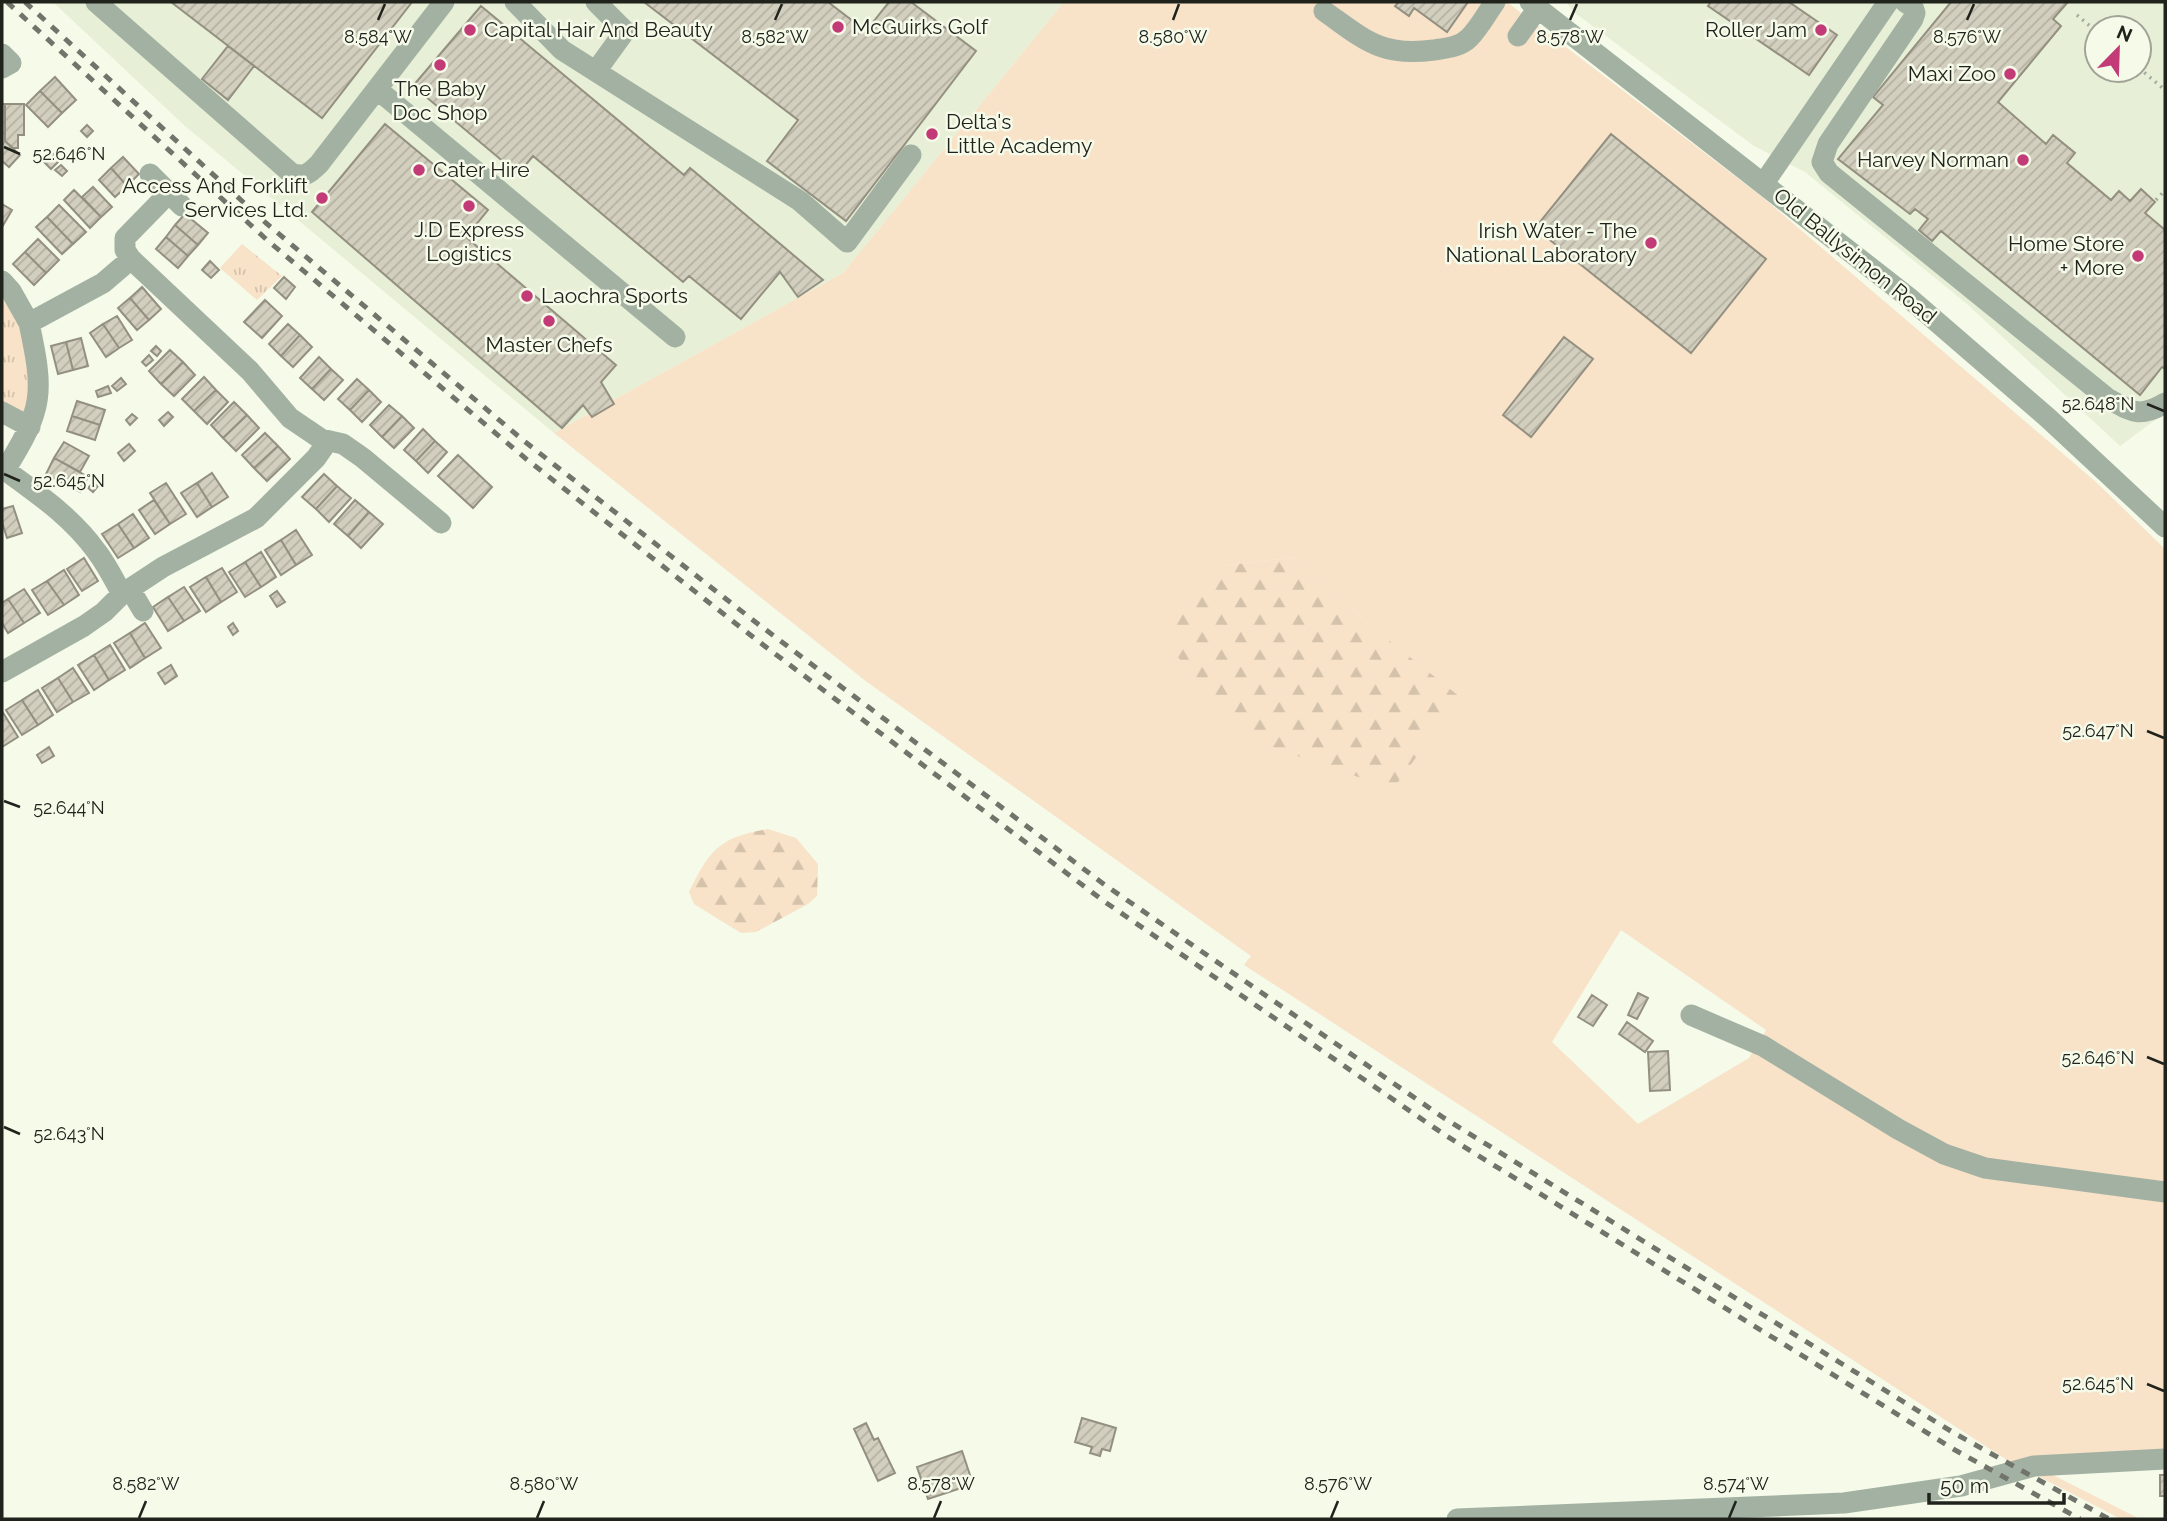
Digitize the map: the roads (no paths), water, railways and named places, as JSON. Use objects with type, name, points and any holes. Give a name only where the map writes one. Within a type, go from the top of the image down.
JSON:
[{"type":"street","points":[[96,2],[290,173],[300,177],[309,174],[318,164],[444,2]]},
{"type":"street","points":[[515,2],[562,50],[800,201],[848,242],[911,155]]},
{"type":"street","points":[[596,2],[625,31],[596,71]]},
{"type":"street","points":[[1324,11],[1372,45],[1401,52],[1420,52],[1461,44],[1470,37],[1495,2]]},
{"type":"street","points":[[1764,183],[1888,2]]},
{"type":"street","points":[[1905,2],[1913,7],[1913,19],[1828,144],[1822,162],[1829,173],[2107,398],[2140,413],[2148,412],[2165,402]]},
{"type":"street","points":[[1518,36],[1534,5]]},
{"type":"street","name":"Old Ballysimon Road","points":[[1534,5],[1908,296],[2049,418],[2165,527]]},
{"type":"street","points":[[2,54],[11,63],[2,68]]},
{"type":"street","points":[[378,90],[675,337]]},
{"type":"street","points":[[150,174],[176,199],[125,238],[124,244],[131,260],[250,371],[290,418],[321,439],[343,444],[441,523]]},
{"type":"street","points":[[29,323],[103,283],[131,260]]},
{"type":"street","points":[[2,281],[11,291],[29,323],[39,389],[37,409],[30,427],[3,470],[62,513],[97,552],[143,611]]},
{"type":"street","points":[[2,412],[30,427]]},
{"type":"street","points":[[2,672],[84,626],[126,591],[165,565],[256,518],[316,458],[323,448],[321,439]]},
{"type":"street","points":[[1691,1014],[1763,1046],[1898,1129],[1944,1154],[1985,1168],[2165,1192]]},
{"type":"street","points":[[1457,1519],[1844,1503],[1961,1486],[2034,1466],[2165,1458]]},
{"type":"railway","points":[[7,2],[267,240],[525,458],[758,641],[1105,902],[1445,1135],[1955,1450],[2080,1519]]},
{"type":"railway","points":[[25,2],[266,223],[524,441],[758,624],[1105,885],[1444,1118],[1954,1433],[2109,1519]]},
{"type":"place","name":"McGuirks Golf","points":[[838,27]]},
{"type":"place","name":"Capital Hair And Beauty","points":[[470,30]]},
{"type":"place","name":"Roller Jam","points":[[1821,30]]},
{"type":"place","name":"The Baby Doc Shop","points":[[440,65]]},
{"type":"place","name":"Maxi Zoo","points":[[2010,74]]},
{"type":"place","name":"Delta's Little Academy","points":[[932,134]]},
{"type":"place","name":"Harvey Norman","points":[[2023,160]]},
{"type":"place","name":"Cater Hire","points":[[419,170]]},
{"type":"place","name":"Access And Forklift Services Ltd.","points":[[322,198]]},
{"type":"place","name":"J.D Express Logistics","points":[[469,206]]},
{"type":"place","name":"Irish Water - The National Laboratory","points":[[1651,243]]},
{"type":"place","name":"Home Store + More","points":[[2138,256]]},
{"type":"place","name":"Laochra Sports","points":[[527,296]]},
{"type":"place","name":"Master Chefs","points":[[549,321]]}]
